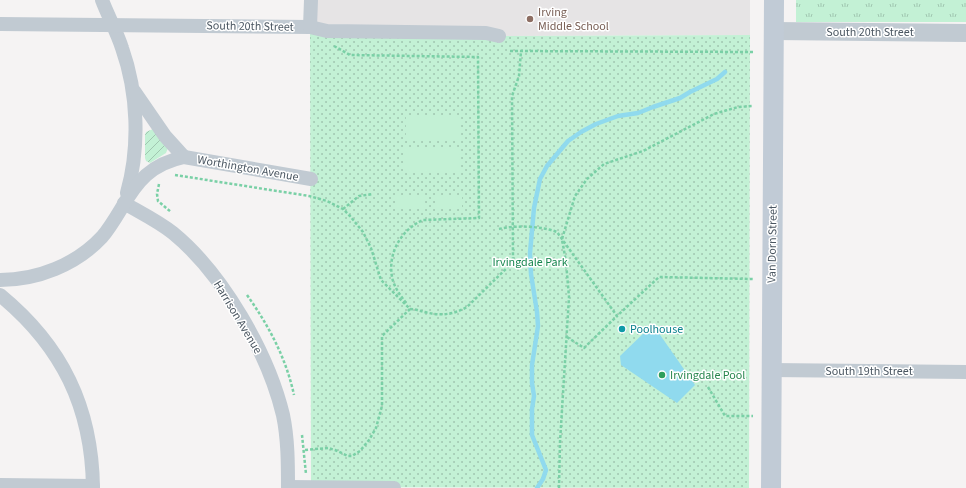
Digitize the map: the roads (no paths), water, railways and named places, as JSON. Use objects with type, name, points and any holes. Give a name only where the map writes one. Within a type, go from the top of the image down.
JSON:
[{"type":"main road","name":"Van Dorn Street","points":[[771,488],[774,0]]},
{"type":"street","points":[[102,0],[122,47],[129,72],[135,119],[135,148],[131,180],[124,203]]},
{"type":"street","points":[[310,0],[310,27]]},
{"type":"street","name":"South 20th Street","points":[[0,24],[310,27],[327,32],[486,33],[499,36]]},
{"type":"street","name":"South 20th Street","points":[[774,32],[966,33]]},
{"type":"street","name":"Worthington Avenue","points":[[131,86],[165,136],[184,157]]},
{"type":"street","name":"Worthington Avenue","points":[[0,280],[31,277],[72,261],[92,247],[102,236],[139,182],[153,169],[172,160],[184,157],[311,179]]},
{"type":"street","name":"Harrison Avenue","points":[[124,203],[153,218],[174,234],[196,255],[222,286],[259,348],[272,379],[283,416],[288,453],[288,488]]},
{"type":"street","points":[[0,295],[34,326],[51,348],[67,375],[78,401],[86,427],[92,459],[93,487],[0,485]]},
{"type":"street","name":"South 19th Street","points":[[771,370],[966,372]]},
{"type":"street","points":[[288,488],[394,488]]},
{"type":"water","name":"Irvingdale Pool","points":[[648,329],[656,329],[695,385],[677,403],[621,365],[620,356]]},
{"type":"waterway","points":[[537,488],[543,479],[546,470],[532,435],[532,409],[534,396],[532,365],[538,326],[531,274],[530,253],[534,208],[540,179],[547,166],[568,141],[581,132],[596,124],[618,116],[638,113],[680,98],[717,79],[725,72]]},
{"type":"place","name":"Irving Middle School","points":[[530,19]]},
{"type":"place","name":"Poolhouse","points":[[622,329]]},
{"type":"place","name":"Irvingdale Pool","points":[[662,375]]},
{"type":"park label","name":"Irvingdale Park","points":[[530,262]]}]
